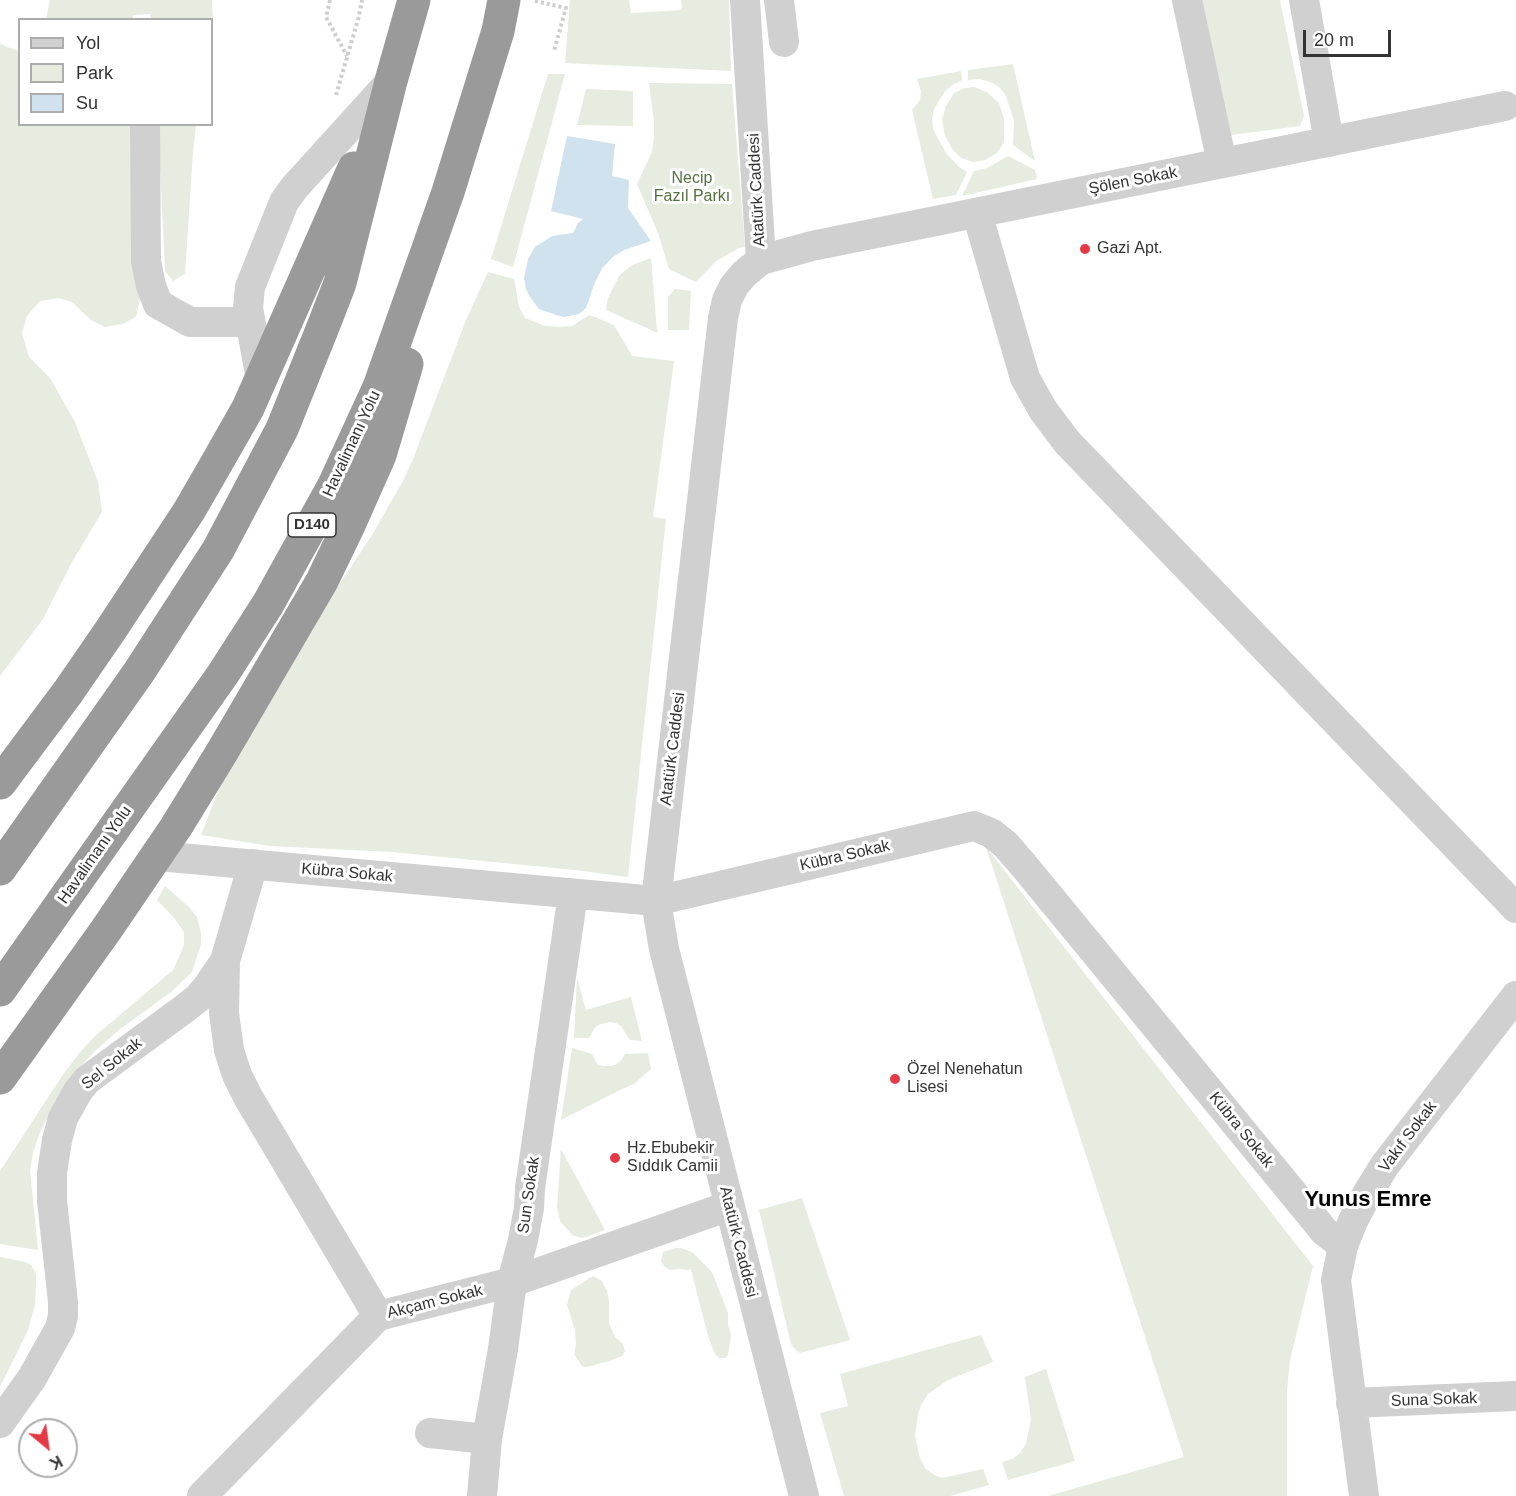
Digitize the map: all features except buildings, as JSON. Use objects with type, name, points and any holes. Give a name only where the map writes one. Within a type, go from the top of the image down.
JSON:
[{"type":"highway","points":[[0,869],[139,672],[212,559],[282,429],[340,283],[414,0]]},
{"type":"highway","name":"Havalimanı Yolu","points":[[0,990],[223,674],[268,604],[334,485],[379,387],[448,192],[501,16],[518,0]]},
{"type":"highway","points":[[0,783],[92,657],[189,511],[248,408],[392,81]]},
{"type":"highway","points":[[0,1078],[158,856],[211,772],[322,581],[380,455],[402,384],[448,192]]},
{"type":"street","name":"Atatürk Caddesi","points":[[745,0],[761,260],[734,286],[727,300],[723,318],[656,901],[664,949],[804,1496]]},
{"type":"street","points":[[779,0],[784,42]]},
{"type":"street","points":[[1187,0],[1222,163]]},
{"type":"street","points":[[1304,0],[1329,142]]},
{"type":"street","points":[[261,380],[248,308],[250,287],[284,202],[312,167],[392,81]]},
{"type":"street","name":"Şölen Sokak","points":[[761,260],[812,246],[1505,106]]},
{"type":"street","points":[[146,126],[146,261],[151,286],[158,304],[190,322],[250,322]]},
{"type":"street","points":[[978,213],[1025,378],[1043,410],[1068,442],[1516,908]]},
{"type":"street","name":"Kübra Sokak","points":[[158,856],[656,901],[974,826],[991,833],[1006,845],[1324,1231],[1343,1246]]},
{"type":"street","name":"Sel Sokak","points":[[0,1423],[32,1378],[60,1328],[63,1316],[52,1200],[52,1173],[63,1118],[78,1090],[87,1080],[198,998],[225,961],[253,864]]},
{"type":"street","name":"Sun Sokak","points":[[482,1496],[487,1439],[512,1282],[529,1208],[573,894]]},
{"type":"street","points":[[225,961],[224,1013],[229,1050],[237,1075],[378,1316]]},
{"type":"street","name":"Vakıf Sokak","points":[[1364,1496],[1336,1280],[1343,1246],[1367,1194],[1385,1165],[1516,996]]},
{"type":"street","name":"Akçam Sokak","points":[[202,1496],[378,1316],[512,1282],[729,1206]]},
{"type":"street","name":"Suna Sokak","points":[[1351,1403],[1516,1396]]},
{"type":"street","points":[[430,1433],[487,1439]]},
{"type":"path","points":[[330,0],[326,17],[347,57]]},
{"type":"path","points":[[336,97],[362,0]]},
{"type":"path","points":[[531,0],[566,8],[554,51]]},
{"type":"green space","points":[[50,0],[212,0],[213,18],[151,18],[150,14],[133,15],[133,18],[46,18]]},
{"type":"green space","points":[[570,0],[629,0],[631,13],[682,10],[681,0],[729,0],[731,71],[565,63]]},
{"type":"green space","points":[[1201,0],[1280,0],[1304,116],[1300,126],[1231,135]]},
{"type":"green space","points":[[0,43],[18,51],[18,126],[135,126],[134,256],[140,299],[136,317],[122,324],[105,327],[91,320],[72,302],[58,298],[40,301],[27,316],[22,333],[29,357],[50,378],[75,422],[98,482],[102,512],[72,562],[43,619],[0,676]]},
{"type":"green space","points":[[1013,64],[1035,161],[1013,145],[1014,121],[1006,96],[1000,88],[991,82],[979,79],[968,80],[968,70]]},
{"type":"green space","points":[[961,71],[962,80],[945,91],[934,109],[932,119],[933,128],[946,153],[967,172],[956,195],[933,199],[912,110],[920,100],[921,91],[917,79]]},
{"type":"green space","points":[[548,74],[565,74],[513,267],[491,259]]},
{"type":"green space","name":"Necip Fazıl Parkı","points":[[649,83],[732,84],[745,247],[716,261],[696,282],[669,269],[658,233],[637,184],[652,152],[654,138]]},
{"type":"green space","points":[[974,87],[987,92],[999,103],[1004,119],[1004,142],[997,153],[985,160],[973,162],[961,158],[953,150],[945,136],[942,120],[946,106],[954,93]]},
{"type":"green space","points":[[586,89],[633,91],[633,126],[577,125]]},
{"type":"green space","points":[[158,126],[196,126],[185,274],[173,281],[165,271]]},
{"type":"green space","points":[[1008,156],[1035,170],[1037,179],[962,196],[974,171],[987,168]]},
{"type":"green space","points":[[651,258],[658,333],[606,310],[608,298],[619,276],[628,268]]},
{"type":"green space","points":[[488,272],[514,279],[519,307],[525,318],[545,326],[558,327],[572,326],[589,315],[614,325],[632,356],[674,361],[653,517],[666,519],[628,877],[392,852],[270,846],[201,835],[220,786],[327,603],[372,535],[403,481],[466,320]]},
{"type":"green space","points":[[675,289],[691,291],[689,330],[668,330],[668,297]]},
{"type":"green space","points":[[986,847],[1313,1266],[1290,1360],[1287,1391],[1287,1496],[1048,1496],[1184,1457]]},
{"type":"green space","points":[[165,886],[197,917],[201,944],[192,972],[171,992],[120,1029],[80,1067],[52,1109],[40,1132],[33,1153],[30,1170],[38,1250],[0,1244],[0,1171],[80,1052],[94,1037],[173,970],[179,957],[184,945],[184,932],[157,900]]},
{"type":"green space","points":[[577,978],[586,1010],[631,997],[642,1041],[630,1040],[621,1026],[610,1022],[598,1025],[589,1038],[574,1038]]},
{"type":"green space","points":[[572,1048],[592,1054],[597,1064],[604,1066],[617,1064],[625,1054],[648,1053],[651,1069],[634,1084],[561,1120]]},
{"type":"green space","points":[[561,1149],[605,1230],[582,1238],[572,1235],[560,1221],[557,1207]]},
{"type":"green space","points":[[802,1198],[850,1340],[800,1353],[791,1344],[759,1210]]},
{"type":"green space","points":[[675,1248],[692,1252],[712,1272],[728,1313],[731,1336],[728,1355],[725,1358],[719,1358],[715,1354],[708,1336],[691,1270],[670,1270],[661,1261],[663,1252]]},
{"type":"green space","points":[[0,1257],[31,1265],[36,1274],[36,1285],[35,1305],[28,1330],[0,1387]]},
{"type":"green space","points":[[593,1276],[602,1281],[607,1291],[609,1323],[625,1351],[622,1356],[587,1367],[582,1366],[574,1354],[575,1330],[567,1305],[571,1290]]},
{"type":"green space","points":[[981,1335],[993,1362],[948,1380],[928,1394],[918,1414],[915,1436],[920,1458],[925,1468],[934,1475],[942,1478],[983,1469],[989,1485],[950,1496],[844,1496],[820,1413],[848,1406],[840,1374]]},
{"type":"green space","points":[[1046,1369],[1075,1461],[1008,1480],[1002,1462],[1019,1454],[1026,1444],[1031,1419],[1025,1377]]},
{"type":"water","points":[[567,136],[615,144],[612,176],[629,180],[628,208],[651,241],[624,250],[613,257],[603,267],[595,282],[586,308],[579,314],[564,317],[539,309],[526,289],[524,278],[528,259],[535,247],[552,236],[573,233],[583,219],[551,211]]},
{"type":"place","name":"Gazi Apt.","points":[[1085,249]]},
{"type":"place","name":"Özel Nenehatun Lisesi","points":[[895,1079]]},
{"type":"place","name":"Hz.Ebubekir Sıddık Camii","points":[[615,1158]]},
{"type":"district","name":"Yunus Emre","points":[[1368,1200]]}]
